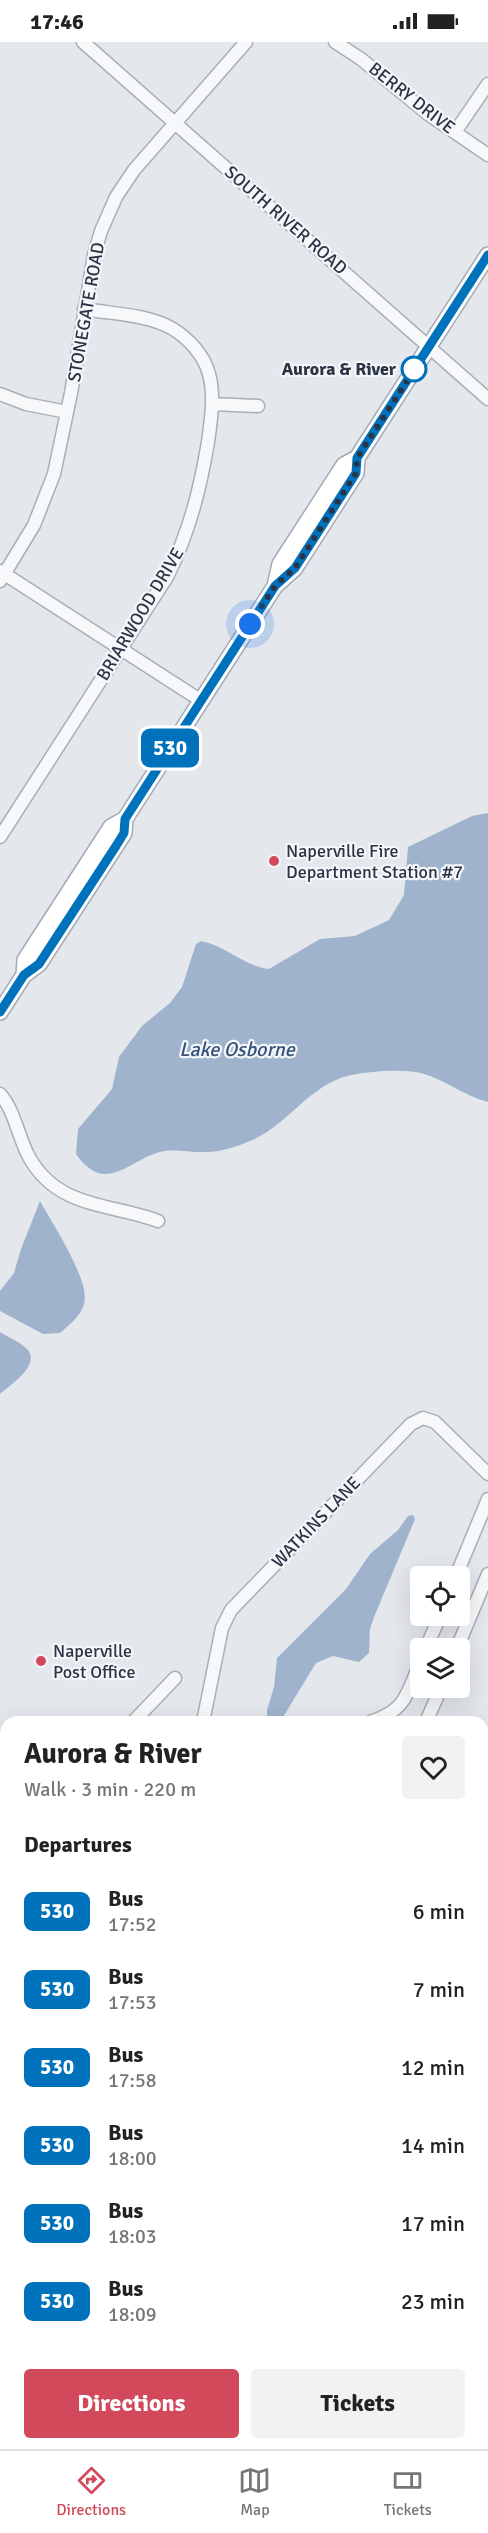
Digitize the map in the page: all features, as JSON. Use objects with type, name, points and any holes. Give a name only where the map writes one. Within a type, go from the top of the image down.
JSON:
[{"type":"main road","points":[[0,1012],[24,975],[25,960],[111,827],[125,819],[275,586],[280,564],[344,465],[357,458],[488,255]]},
{"type":"street","name":"SOUTH RIVER ROAD","points":[[83,42],[488,399]]},
{"type":"street","name":"STONEGATE ROAD","points":[[2,576],[25,542],[46,498],[58,459],[94,255],[101,231],[116,197],[134,170],[246,42]]},
{"type":"street","name":"BERRY DRIVE","points":[[335,42],[362,58],[398,91],[488,155]]},
{"type":"street","points":[[455,132],[488,84]]},
{"type":"street","name":"BRIARWOOD DRIVE","points":[[0,837],[167,576],[183,543],[202,483],[212,404],[209,374],[204,360],[184,336],[159,322],[84,309]]},
{"type":"street","points":[[0,394],[26,404],[67,412]]},
{"type":"street","points":[[212,404],[258,406]]},
{"type":"street","points":[[2,576],[200,700]]},
{"type":"street","points":[[0,1094],[12,1112],[30,1159],[54,1186],[89,1204],[137,1213],[158,1221]]},
{"type":"street","name":"WATKINS LANE","points":[[204,1716],[222,1628],[231,1610],[411,1424],[423,1418],[435,1422],[488,1474]]},
{"type":"street","points":[[460,1566],[488,1500]]},
{"type":"street","points":[[461,1638],[488,1574]]},
{"type":"street","points":[[139,1716],[175,1678]]},
{"type":"street","points":[[386,1716],[400,1706],[410,1685]]},
{"type":"street","points":[[429,1716],[437,1698]]},
{"type":"water","name":"Lake Osborne","points":[[488,813],[488,1102],[421,1073],[380,1071],[364,1073],[341,1078],[326,1085],[264,1134],[228,1149],[212,1152],[171,1150],[160,1152],[117,1172],[107,1174],[97,1173],[76,1154],[78,1129],[112,1089],[119,1057],[142,1026],[170,1003],[182,987],[196,944],[201,941],[219,947],[251,964],[269,969],[320,939],[355,936],[389,920],[404,895],[408,847],[472,816]]},
{"type":"water","points":[[40,1201],[69,1252],[82,1281],[85,1294],[80,1312],[60,1333],[43,1334],[0,1311],[0,1291],[14,1273]]},
{"type":"water","points":[[0,1332],[25,1347],[31,1356],[27,1369],[0,1394]]},
{"type":"water","points":[[413,1515],[415,1519],[374,1617],[370,1629],[369,1653],[359,1662],[333,1656],[316,1663],[284,1716],[267,1716],[274,1687],[277,1658],[346,1589],[370,1554],[398,1530],[408,1516]]},
{"type":"bus line","name":"530","points":[[0,1012],[24,975],[39,964],[116,846],[124,833],[125,819],[275,586],[295,568],[356,473],[357,458],[488,255]]},
{"type":"place","name":"Aurora & River","points":[[414,369]]},
{"type":"place","name":"Naperville Fire Department Station #7","points":[[274,861]]},
{"type":"place","name":"Naperville Post Office","points":[[41,1661]]},
{"type":"route","points":[[250,624],[275,586],[295,568],[356,473],[357,458],[418,364],[414,369]]}]
